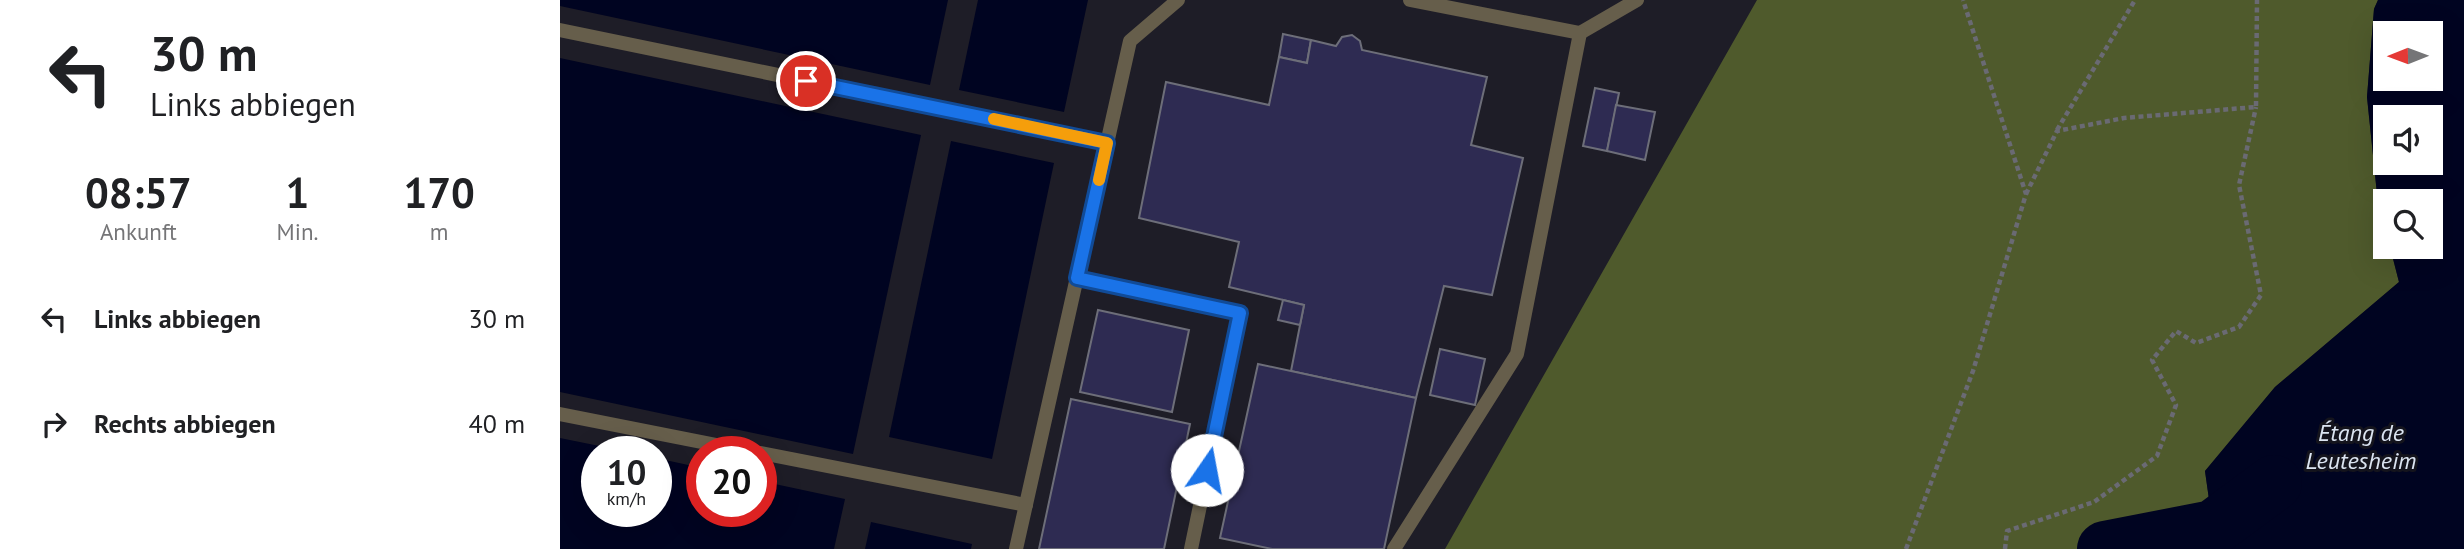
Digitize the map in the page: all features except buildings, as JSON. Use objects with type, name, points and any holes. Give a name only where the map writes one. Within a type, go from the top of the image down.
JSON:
[{"type":"lane","points":[[1016,549],[1130,41],[1178,0]]},
{"type":"lane","points":[[1410,0],[1580,33],[1637,0]]},
{"type":"lane","points":[[560,30],[1107,143]]},
{"type":"lane","points":[[1394,549],[1517,354],[1580,33]]},
{"type":"lane","points":[[1077,278],[1240,313],[1191,549]]},
{"type":"lane","points":[[560,414],[686,439]]},
{"type":"lane","points":[[777,456],[1026,505]]},
{"type":"path","points":[[1963,0],[2025,194]]},
{"type":"path","points":[[1906,549],[1973,371],[2025,194],[2057,131],[2135,0]]},
{"type":"path","points":[[2005,549],[2007,531],[2094,502],[2157,456],[2176,405],[2152,360],[2176,331],[2196,342],[2239,327],[2261,295],[2239,185],[2256,107],[2257,0]]},
{"type":"path","points":[[2057,131],[2124,118],[2256,107]]},
{"type":"green space","points":[[1757,0],[2378,0],[2374,9],[2367,97],[2376,189],[2373,189],[2373,259],[2393,259],[2399,282],[2275,387],[2205,471],[2216,549],[1445,549]]},
{"type":"water","points":[[560,0],[948,0],[930,85],[560,6]]},
{"type":"water","points":[[978,0],[1088,0],[1064,112],[959,90]]},
{"type":"water","name":"Étang de Leutesheim","points":[[2378,0],[2464,0],[2464,549],[2216,549],[2205,471],[2275,387],[2399,282],[2393,259],[2443,259],[2443,189],[2376,189],[2375,175],[2443,175],[2443,105],[2373,105],[2373,155],[2367,97],[2373,22],[2373,91],[2443,91],[2443,21],[2373,21]]},
{"type":"water","points":[[560,58],[921,135],[853,454],[560,392]]},
{"type":"water","points":[[951,141],[1054,163],[992,459],[889,437]]},
{"type":"water","points":[[560,438],[581,442],[581,527],[672,527],[672,461],[686,465],[686,527],[777,527],[777,484],[845,499],[834,549],[560,549]]},
{"type":"water","points":[[871,522],[972,544],[971,549],[865,549]]},
{"type":"waterway","points":[[2105,549],[2213,528],[2274,483]]},
{"type":"slow traffic","points":[[994,119],[1107,143],[1099,180]]},
{"type":"route","points":[[806,81],[1107,143],[1077,278],[1240,313],[1207,470]]}]
